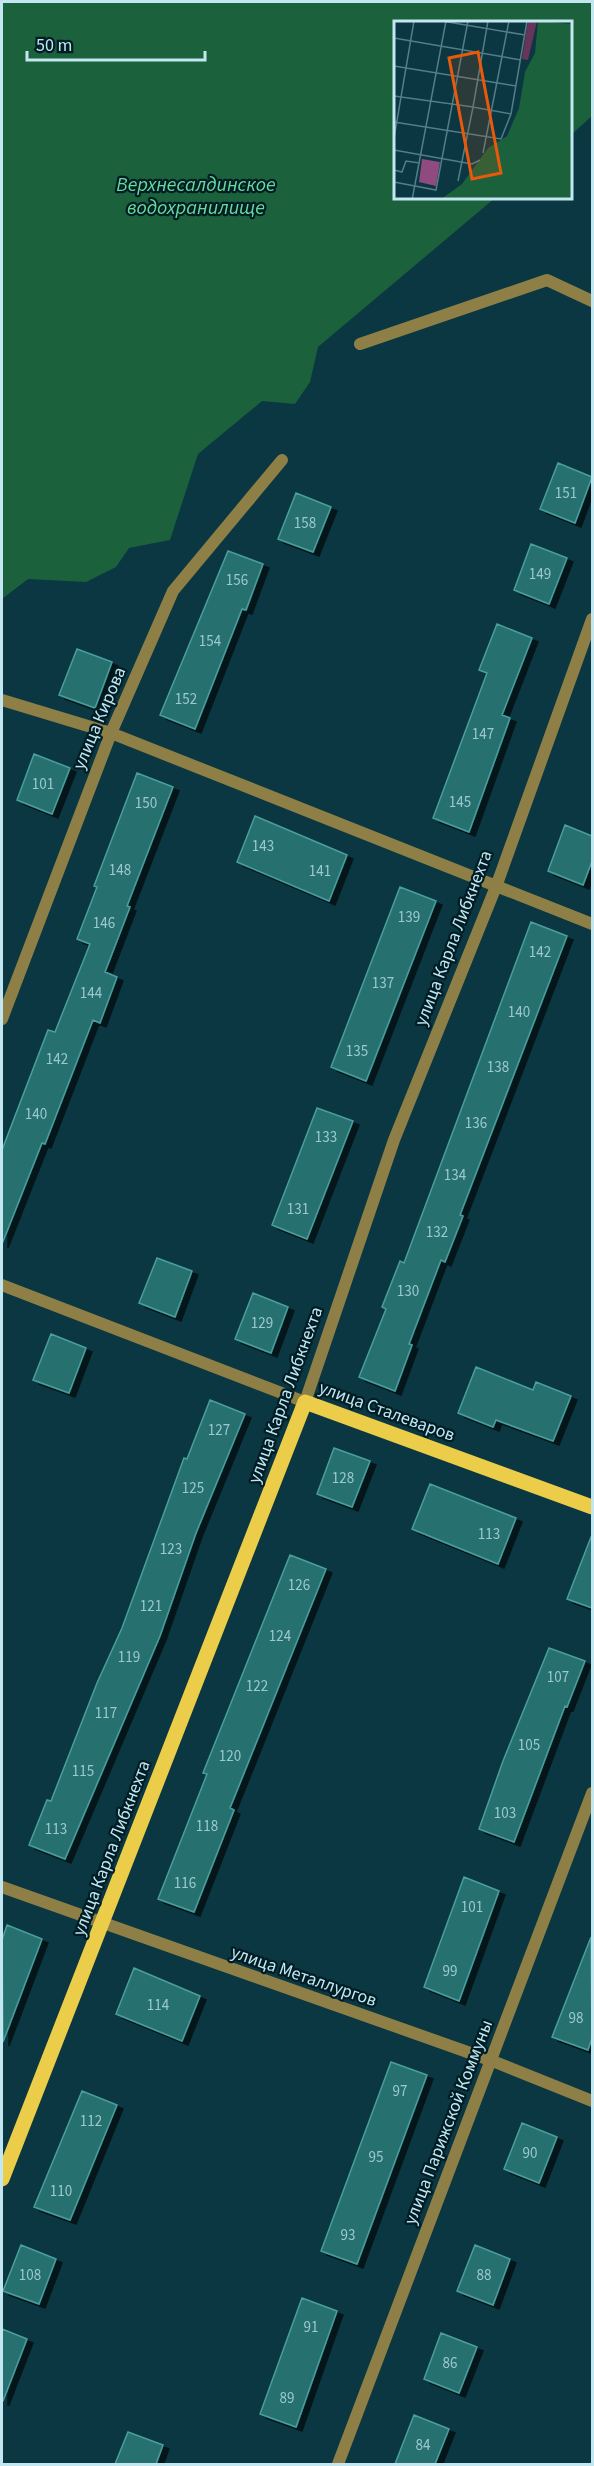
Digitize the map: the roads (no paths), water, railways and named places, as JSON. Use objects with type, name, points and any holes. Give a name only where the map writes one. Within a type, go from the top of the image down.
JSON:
[{"type":"main road","name":"улица Сталеваров","points":[[305,1402],[592,1507]]},
{"type":"main road","name":"улица Карла Либкнехта","points":[[2,2179],[305,1402]]},
{"type":"street","points":[[360,344],[547,280],[592,301]]},
{"type":"street","name":"улица Кирова","points":[[2,1019],[111,733],[173,591],[282,460]]},
{"type":"street","name":"улица Карла Либкнехта","points":[[305,1402],[394,1140],[497,884],[592,619]]},
{"type":"street","points":[[2,700],[111,733],[497,884],[592,924]]},
{"type":"street","name":"улица Сталеваров","points":[[2,1284],[305,1402]]},
{"type":"street","name":"улица Парижской Коммуны","points":[[338,2464],[592,1793]]},
{"type":"street","name":"улица Металлургов","points":[[2,1887],[490,2060],[592,2101]]},
{"type":"water","name":"Верхнесалдинское водохранилище","points":[[2,2],[592,2],[592,116],[573,133],[573,21],[394,21],[394,200],[493,200],[318,347],[310,382],[295,404],[262,401],[198,454],[170,540],[129,548],[116,567],[86,582],[28,579],[2,599]]}]
